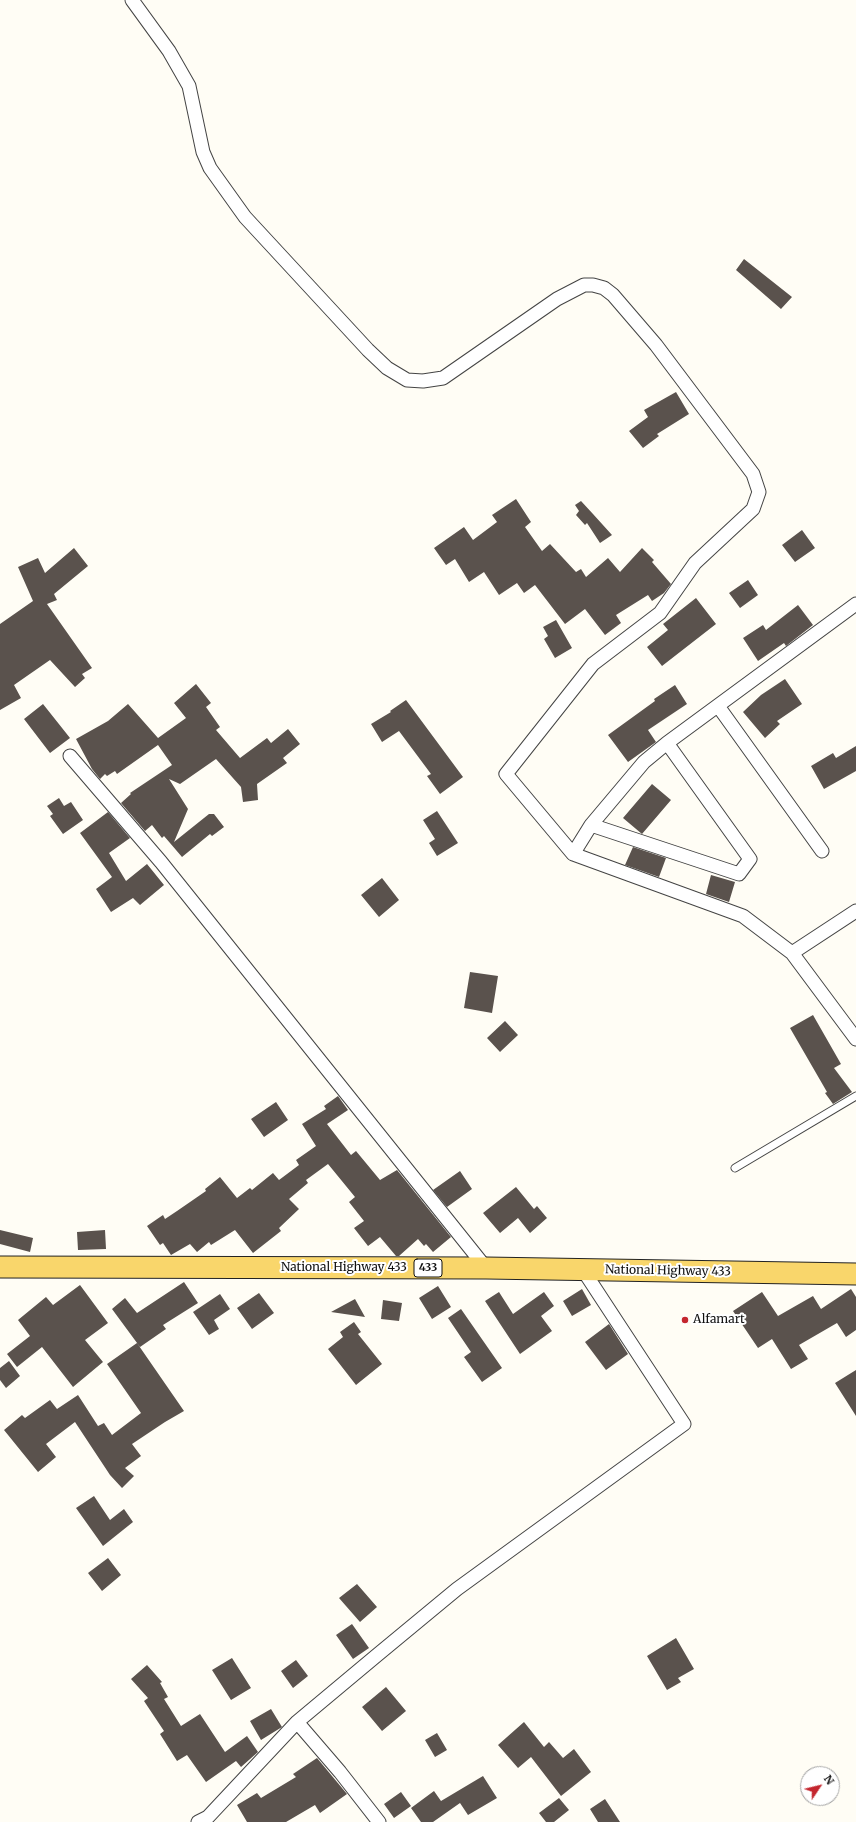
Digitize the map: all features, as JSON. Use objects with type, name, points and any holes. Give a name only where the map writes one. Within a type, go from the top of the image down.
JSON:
[{"type":"main road","name":"National Highway 433","points":[[0,1268],[486,1268],[856,1274]]},
{"type":"street","points":[[132,0],[169,51],[190,86],[203,152],[215,174],[245,217],[368,350],[387,368],[406,380],[422,381],[443,378],[557,299],[584,285],[593,285],[604,288],[613,295],[656,345],[753,474],[759,492],[753,509],[695,562],[660,613],[592,664],[506,774],[573,854],[744,916],[792,953],[856,1039]]},
{"type":"street","points":[[573,854],[590,825],[644,762],[667,743],[856,604]]},
{"type":"street","points":[[718,706],[822,851]]},
{"type":"street","points":[[590,825],[739,874],[750,859],[667,743]]},
{"type":"street","points":[[70,756],[161,862],[486,1268]]},
{"type":"street","points":[[792,953],[856,911]]},
{"type":"street","points":[[198,1822],[208,1817],[297,1722],[458,1589],[684,1424],[584,1270]]},
{"type":"street","points":[[297,1722],[340,1772],[379,1822]]},
{"type":"lane","points":[[735,1168],[856,1096]]},
{"type":"building","points":[[744,259],[792,297],[781,309],[736,270]]},
{"type":"building","points":[[676,392],[689,414],[657,434],[659,436],[643,448],[629,431],[648,417],[644,410]]},
{"type":"building","points":[[516,499],[531,522],[525,527],[542,551],[550,544],[576,572],[581,569],[586,577],[608,558],[620,572],[642,548],[654,560],[652,562],[671,584],[664,593],[652,601],[648,595],[616,615],[621,623],[605,635],[585,609],[565,624],[535,585],[524,593],[517,583],[499,595],[484,572],[469,582],[455,559],[446,565],[434,548],[464,527],[473,540],[497,522],[492,515]]},
{"type":"building","points":[[581,501],[612,535],[600,543],[587,523],[585,525],[576,515],[579,511],[575,505]]},
{"type":"building","points":[[802,530],[815,548],[795,562],[782,545]]},
{"type":"building","points":[[74,548],[88,566],[54,594],[57,600],[47,604],[92,668],[82,674],[85,678],[75,687],[50,660],[14,685],[21,698],[0,710],[0,624],[33,601],[18,567],[38,558],[45,573]]},
{"type":"building","points":[[748,580],[758,595],[740,608],[729,593]]},
{"type":"building","points":[[696,598],[716,624],[662,666],[647,647],[668,630],[663,624]]},
{"type":"building","points":[[798,605],[813,625],[786,646],[784,643],[758,661],[743,638],[763,625],[766,630]]},
{"type":"building","points":[[556,620],[572,648],[555,658],[544,639],[548,636],[543,627]]},
{"type":"building","points":[[785,679],[802,704],[777,721],[780,724],[765,738],[743,712],[761,695]]},
{"type":"building","points":[[196,684],[211,703],[206,707],[220,727],[216,730],[240,758],[267,738],[271,743],[288,729],[300,744],[283,758],[287,763],[257,784],[258,800],[243,802],[241,787],[216,759],[180,784],[169,779],[188,809],[174,842],[209,814],[214,814],[224,827],[212,836],[210,834],[182,857],[164,836],[162,838],[152,825],[145,831],[121,803],[131,794],[130,793],[172,765],[158,745],[117,774],[115,771],[107,776],[105,774],[100,779],[92,769],[76,739],[108,721],[128,704],[158,738],[186,718],[174,703]]},
{"type":"building","points":[[675,685],[687,704],[648,730],[656,742],[628,762],[608,735],[655,701],[654,699]]},
{"type":"building","points":[[406,700],[463,777],[440,794],[427,776],[431,774],[399,731],[382,742],[371,724],[391,712],[390,711]]},
{"type":"building","points":[[43,704],[70,738],[50,753],[24,719]]},
{"type":"building","points":[[856,746],[856,771],[824,789],[811,766],[833,753],[836,758]]},
{"type":"building","points":[[652,784],[671,800],[642,834],[623,818]]},
{"type":"building","points":[[59,798],[64,806],[71,802],[83,820],[63,834],[50,816],[53,814],[47,806]]},
{"type":"building","points":[[437,811],[458,843],[437,856],[429,843],[435,839],[423,820]]},
{"type":"building","points":[[108,812],[130,838],[109,853],[126,881],[147,864],[164,885],[140,905],[133,898],[111,912],[96,889],[112,877],[80,833]]},
{"type":"building","points":[[633,847],[666,858],[659,877],[625,865]]},
{"type":"building","points":[[711,875],[735,882],[729,902],[706,894]]},
{"type":"building","points":[[382,878],[399,900],[379,917],[361,895]]},
{"type":"building","points":[[470,972],[498,976],[492,1013],[464,1008]]},
{"type":"building","points":[[813,1015],[841,1064],[834,1068],[852,1092],[833,1104],[825,1093],[827,1092],[790,1028]]},
{"type":"building","points":[[505,1021],[518,1035],[500,1052],[487,1038]]},
{"type":"building","points":[[338,1096],[348,1110],[327,1124],[351,1155],[356,1151],[380,1180],[397,1170],[451,1237],[433,1252],[426,1244],[424,1246],[418,1239],[399,1256],[396,1256],[380,1237],[368,1246],[354,1228],[364,1221],[349,1202],[355,1197],[328,1164],[306,1180],[308,1183],[289,1199],[299,1209],[279,1228],[281,1231],[253,1253],[235,1230],[211,1245],[209,1242],[197,1252],[190,1244],[171,1255],[163,1243],[160,1245],[147,1226],[163,1215],[165,1219],[177,1211],[206,1191],[205,1189],[220,1177],[237,1198],[250,1188],[252,1190],[273,1173],[279,1180],[299,1165],[296,1160],[316,1146],[302,1124],[326,1109],[324,1106]]},
{"type":"building","points":[[276,1102],[288,1120],[264,1137],[251,1119]]},
{"type":"building","points":[[460,1171],[472,1189],[447,1207],[433,1190]]},
{"type":"building","points":[[516,1187],[534,1209],[537,1206],[547,1218],[530,1233],[518,1218],[500,1233],[483,1213]]},
{"type":"building","points":[[0,1230],[33,1238],[30,1252],[0,1244]]},
{"type":"building","points":[[105,1230],[106,1249],[78,1250],[77,1232]]},
{"type":"building","points":[[184,1282],[198,1303],[163,1325],[166,1329],[140,1347],[112,1309],[125,1298],[137,1313]]},
{"type":"building","points":[[80,1285],[108,1323],[85,1340],[103,1362],[73,1387],[42,1347],[17,1367],[7,1354],[30,1336],[18,1320],[46,1297],[53,1305]]},
{"type":"building","points":[[438,1286],[451,1307],[432,1319],[419,1298]]},
{"type":"building","points":[[582,1289],[591,1305],[572,1316],[563,1301]]},
{"type":"building","points":[[851,1289],[856,1297],[856,1330],[846,1337],[837,1323],[799,1345],[808,1359],[791,1369],[772,1339],[758,1348],[733,1311],[762,1292],[778,1316],[813,1296],[821,1309]]},
{"type":"building","points":[[499,1292],[513,1314],[544,1292],[554,1306],[541,1316],[552,1331],[520,1354],[485,1301]]},
{"type":"building","points":[[259,1293],[274,1313],[252,1329],[237,1308]]},
{"type":"building","points":[[220,1294],[230,1309],[214,1320],[219,1329],[209,1335],[193,1312]]},
{"type":"building","points":[[355,1299],[365,1317],[331,1312]]},
{"type":"building","points":[[383,1300],[402,1303],[399,1321],[381,1319]]},
{"type":"building","points":[[461,1309],[502,1368],[482,1382],[464,1357],[471,1352],[448,1318]]},
{"type":"building","points":[[354,1322],[361,1332],[358,1334],[382,1364],[356,1385],[328,1349],[343,1337],[340,1332]]},
{"type":"building","points":[[609,1324],[628,1354],[606,1370],[585,1342]]},
{"type":"building","points":[[137,1343],[184,1411],[132,1444],[141,1456],[125,1468],[134,1476],[122,1488],[110,1475],[75,1422],[46,1444],[56,1457],[38,1472],[4,1430],[22,1415],[25,1418],[50,1400],[57,1409],[78,1395],[98,1426],[104,1423],[112,1435],[141,1413],[107,1364]]},
{"type":"building","points":[[9,1361],[20,1376],[6,1388],[0,1380],[0,1368]]},
{"type":"building","points":[[856,1370],[856,1416],[835,1383]]},
{"type":"building","points":[[94,1496],[110,1520],[124,1509],[133,1522],[103,1546],[76,1508]]},
{"type":"building","points":[[108,1558],[121,1575],[102,1591],[88,1573]]},
{"type":"building","points":[[357,1584],[377,1607],[360,1622],[339,1598]]},
{"type":"building","points":[[352,1624],[369,1648],[353,1659],[336,1635]]},
{"type":"building","points":[[676,1638],[694,1669],[678,1678],[681,1682],[667,1690],[647,1656]]},
{"type":"building","points":[[232,1658],[251,1688],[231,1700],[212,1670]]},
{"type":"building","points":[[296,1660],[308,1676],[293,1688],[281,1671]]},
{"type":"building","points":[[147,1665],[162,1682],[160,1683],[168,1697],[164,1699],[181,1726],[200,1714],[225,1752],[247,1736],[258,1752],[241,1767],[236,1761],[206,1782],[187,1755],[177,1761],[160,1734],[164,1731],[144,1701],[148,1698],[131,1679]]},
{"type":"building","points":[[386,1687],[406,1711],[382,1731],[362,1707]]},
{"type":"building","points":[[271,1709],[282,1727],[261,1740],[250,1721]]},
{"type":"building","points":[[524,1722],[544,1747],[549,1742],[563,1758],[574,1749],[591,1772],[561,1796],[531,1757],[518,1768],[498,1745]]},
{"type":"building","points":[[437,1733],[447,1750],[435,1757],[425,1740]]},
{"type":"building","points":[[317,1758],[347,1794],[320,1813],[315,1805],[286,1822],[247,1822],[237,1805],[257,1793],[261,1798],[296,1777],[293,1774]]},
{"type":"building","points":[[483,1776],[497,1798],[468,1815],[460,1803],[433,1822],[421,1822],[411,1808],[434,1791],[441,1801]]},
{"type":"building","points":[[401,1792],[411,1806],[394,1818],[384,1804]]},
{"type":"building","points":[[559,1798],[569,1810],[554,1822],[546,1822],[539,1813]]},
{"type":"building","points":[[605,1799],[620,1822],[598,1822],[590,1809]]},
{"type":"place","name":"Alfamart","points":[[685,1320]]}]
